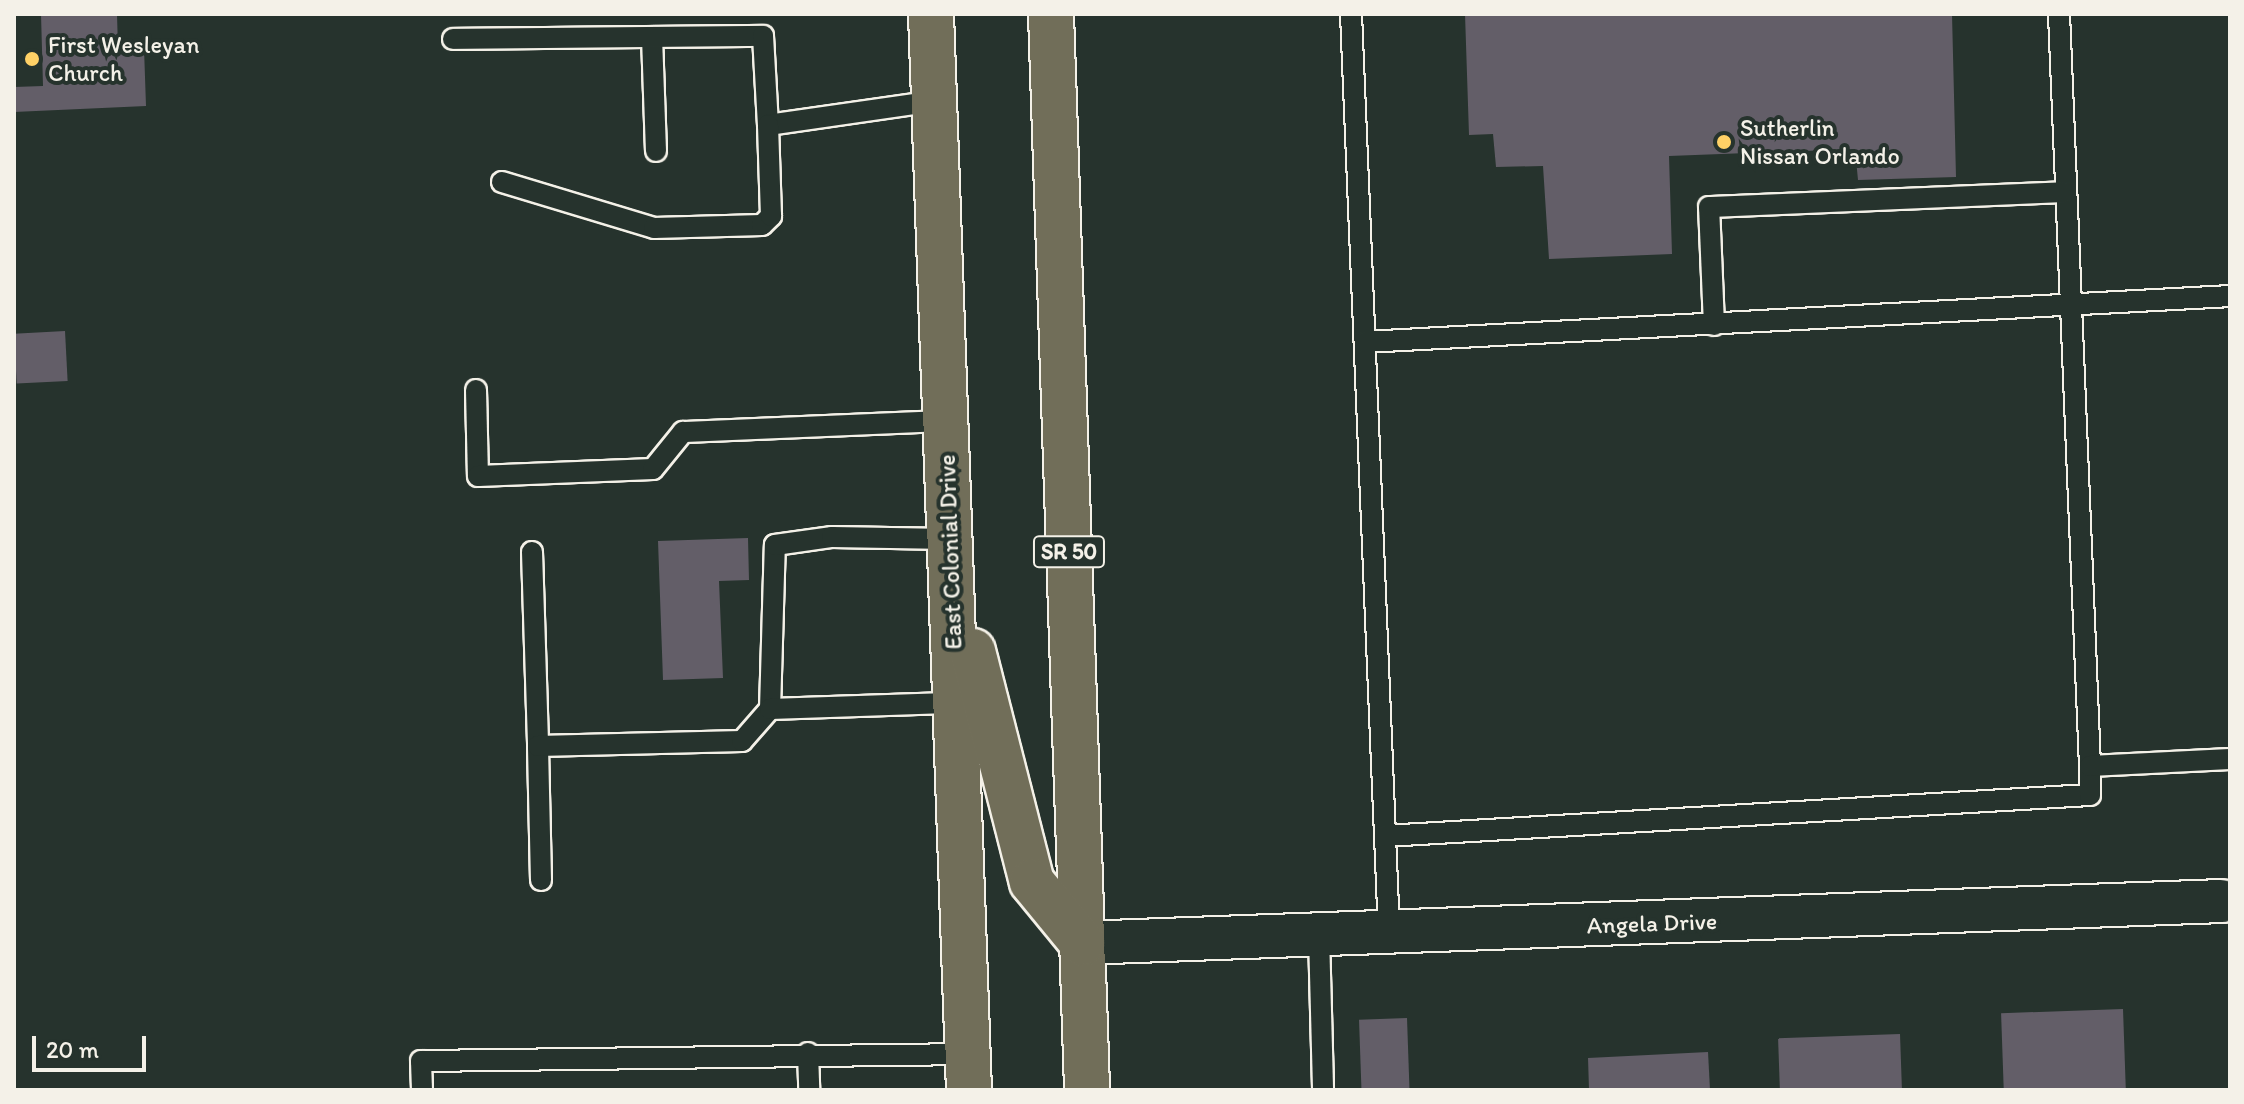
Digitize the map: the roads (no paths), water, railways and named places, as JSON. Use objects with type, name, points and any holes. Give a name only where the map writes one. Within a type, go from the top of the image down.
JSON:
[{"type":"highway","name":"East Colonial Drive","points":[[931,14],[968,1072]]},
{"type":"highway","name":"SR 50","points":[[1051,14],[1087,1090]]},
{"type":"highway","points":[[949,539],[1018,839],[1032,882],[1082,943]]},
{"type":"highway","points":[[968,1072],[998,1090]]},
{"type":"street","name":"Angela Drive","points":[[1082,943],[2221,901]]},
{"type":"lane","points":[[1351,14],[1389,933]]},
{"type":"lane","points":[[1385,836],[2090,795],[2059,14]]},
{"type":"lane","points":[[453,39],[763,36],[771,216],[762,225],[654,228],[502,182]]},
{"type":"lane","points":[[652,37],[656,151]]},
{"type":"lane","points":[[768,125],[934,101]]},
{"type":"lane","points":[[1714,325],[1709,207],[2066,192]]},
{"type":"lane","points":[[1365,342],[2071,307],[2230,296]]},
{"type":"lane","points":[[476,390],[478,476],[653,469],[683,432],[945,421]]},
{"type":"lane","points":[[538,746],[742,741],[770,709],[775,545],[832,537],[949,539]]},
{"type":"lane","points":[[532,552],[541,880]]},
{"type":"lane","points":[[770,709],[955,703]]},
{"type":"lane","points":[[2090,766],[2230,759]]},
{"type":"lane","points":[[1319,935],[1323,1090]]},
{"type":"lane","points":[[422,1090],[421,1061],[808,1053],[968,1072]]},
{"type":"lane","points":[[808,1053],[809,1090]]},
{"type":"place","name":"First Wesleyan Church","points":[[32,59]]},
{"type":"place","name":"Sutherlin Nissan Orlando","points":[[1724,142]]}]
